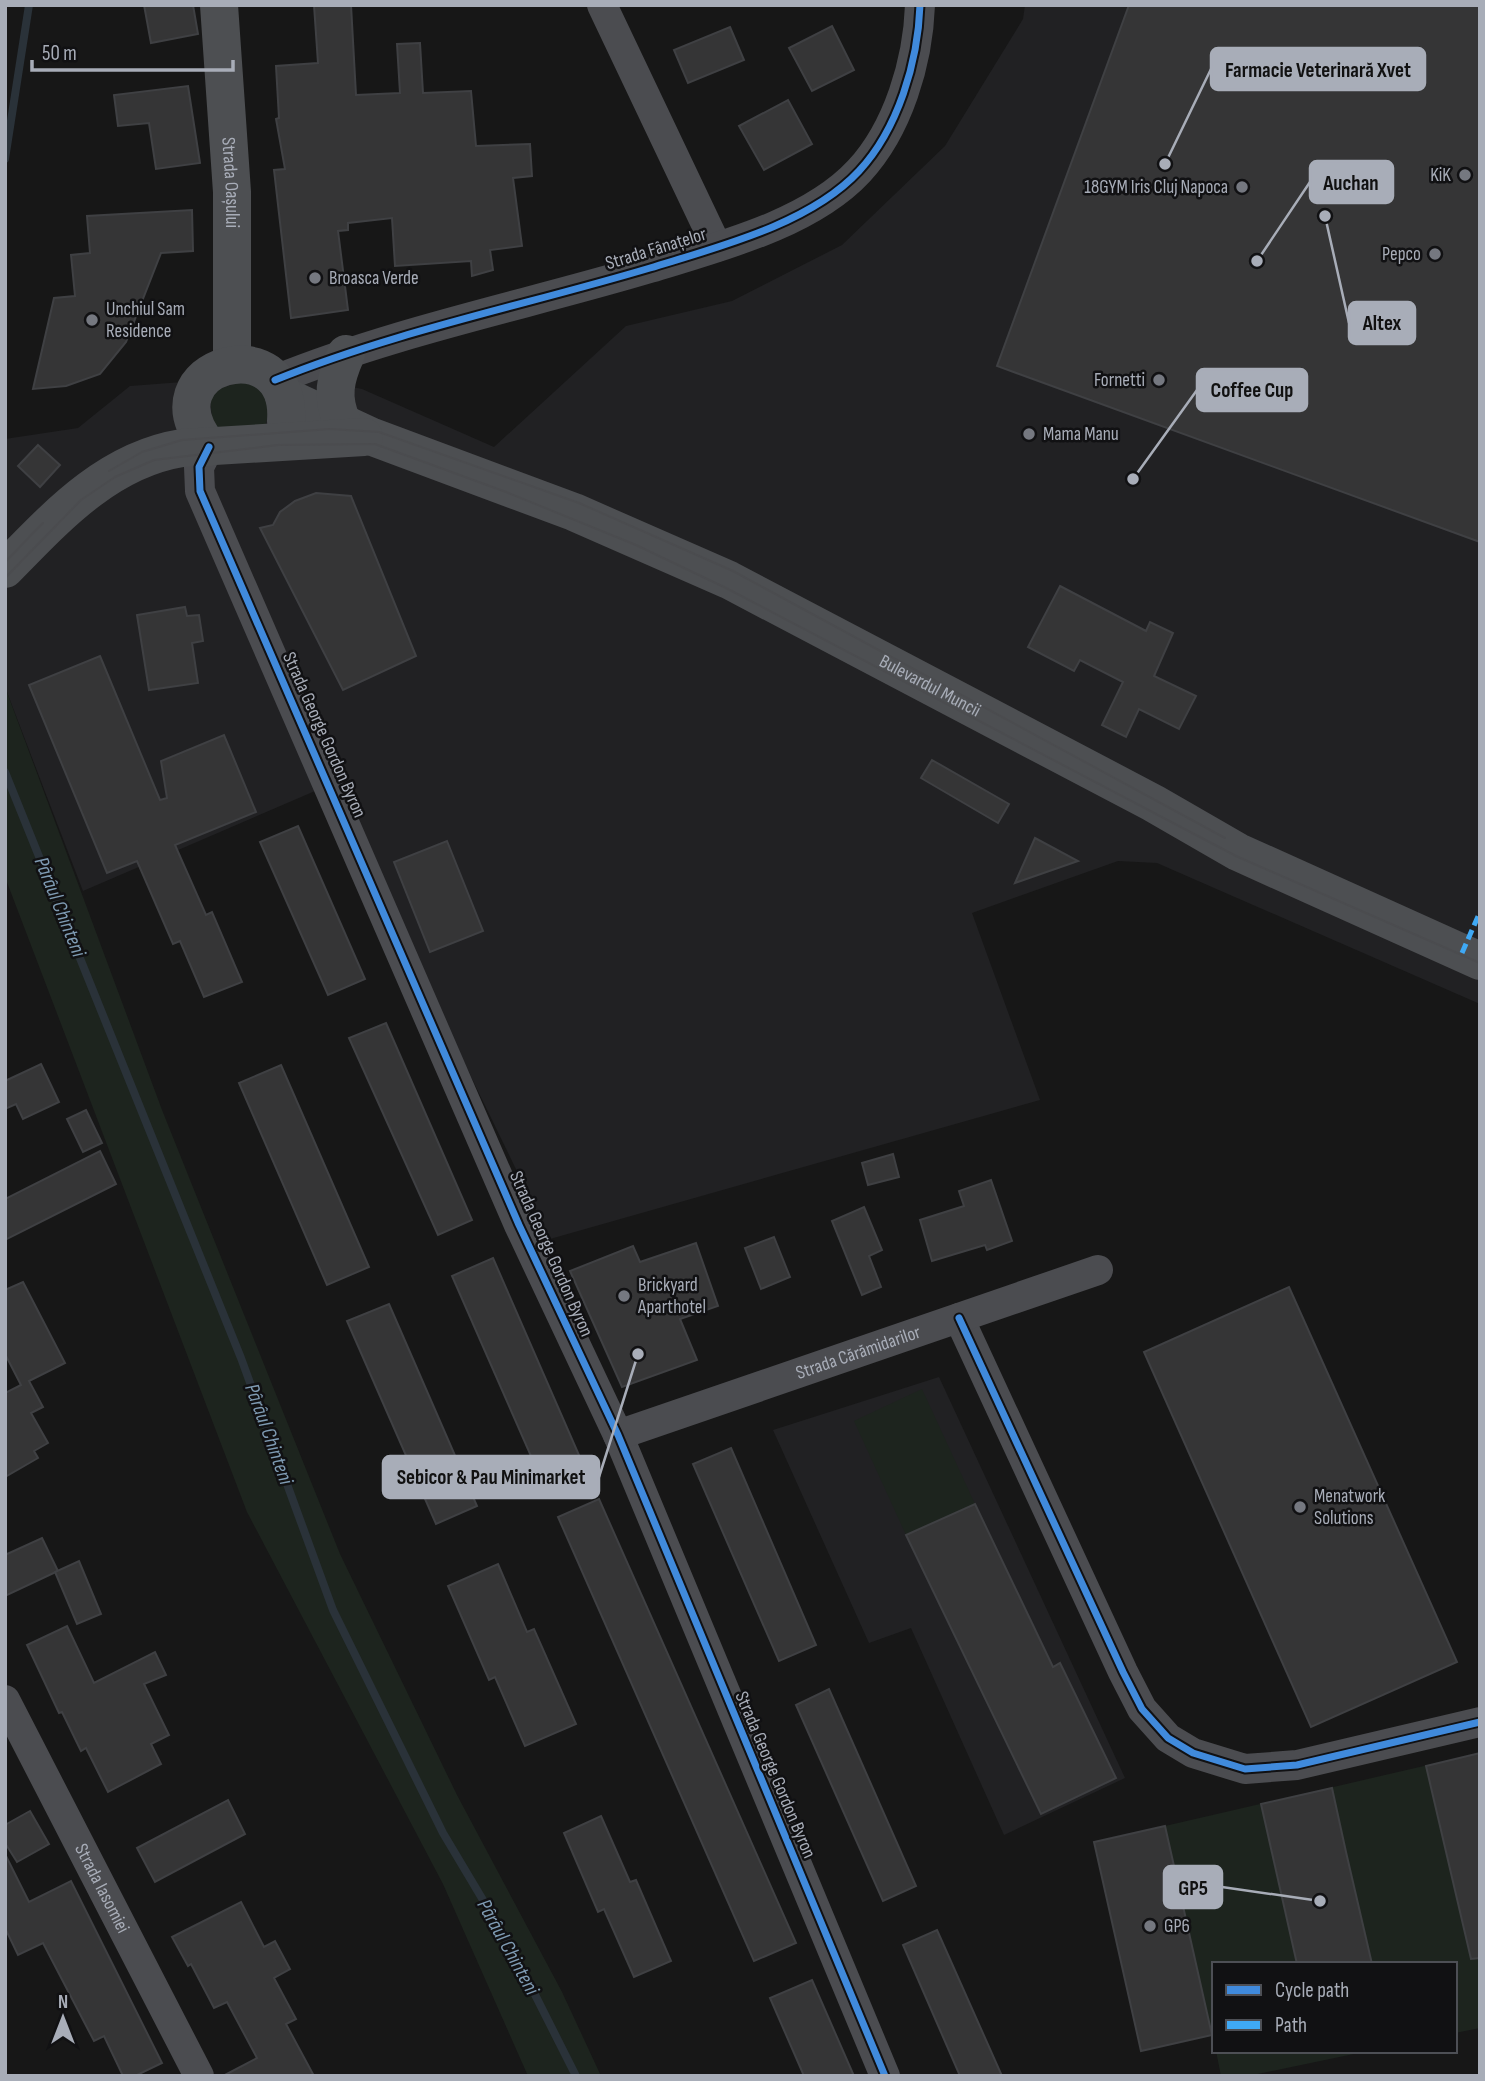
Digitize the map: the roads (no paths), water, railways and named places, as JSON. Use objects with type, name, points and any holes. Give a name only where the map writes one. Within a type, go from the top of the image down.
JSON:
[{"type":"main road","name":"Strada Oașului","points":[[219,5],[232,192],[232,363]]},
{"type":"main road","points":[[346,354],[336,378],[334,397],[356,429]]},
{"type":"main road","points":[[11,563],[89,489],[152,455],[278,441],[286,421],[280,388],[257,367],[232,363],[207,375],[152,455]]},
{"type":"main road","name":"Bulevardul Muncii","points":[[280,388],[356,429],[575,512],[729,580],[1153,803],[1238,852],[1480,961]]},
{"type":"main road","points":[[193,397],[193,423],[209,447]]},
{"type":"main road","name":"Bulevardul Muncii","points":[[278,441],[356,429]]},
{"type":"street","name":"Strada Fânațelor","points":[[602,5],[718,247]]},
{"type":"street","name":"Strada Fânațelor","points":[[280,388],[346,354],[718,247],[815,208],[859,172],[886,138],[911,69],[920,5]]},
{"type":"street","name":"Strada George Gordon Byron","points":[[209,447],[199,467],[197,478],[200,491],[519,1224],[618,1436],[885,2076]]},
{"type":"street","name":"Strada Cărămidarilor","points":[[618,1436],[1098,1270]]},
{"type":"street","points":[[959,1318],[1122,1672],[1142,1709],[1168,1738],[1218,1763],[1264,1769],[1297,1765],[1480,1722]]},
{"type":"street","name":"Strada Iasomiei","points":[[5,1700],[199,2076]]},
{"type":"waterway","name":"Pârâul Chinteni","points":[[5,159],[29,5]]},
{"type":"waterway","name":"Pârâul Chinteni","points":[[5,772],[241,1358],[333,1610],[443,1833],[511,1947],[576,2076]]},
{"type":"tram line","points":[[109,471],[142,452],[182,440],[330,429],[379,432],[579,503],[733,571],[1225,838]]},
{"type":"tram line","points":[[5,578],[81,500],[115,477],[154,460],[278,445],[375,444],[506,492],[636,545],[726,588],[1236,856],[1480,963]]},
{"type":"tram line","points":[[5,562],[43,523]]},
{"type":"place","name":"Farmacie Veterinară Xvet","points":[[1165,164]]},
{"type":"place","name":"KiK","points":[[1465,175]]},
{"type":"place","name":"18GYM Iris Cluj Napoca","points":[[1242,187]]},
{"type":"place","name":"Altex","points":[[1325,216]]},
{"type":"place","name":"Pepco","points":[[1435,254]]},
{"type":"place","name":"Auchan","points":[[1257,261]]},
{"type":"place","name":"Broasca Verde","points":[[315,278]]},
{"type":"place","name":"Unchiul Sam Residence","points":[[92,320]]},
{"type":"place","name":"Fornetti","points":[[1159,380]]},
{"type":"place","name":"Mama Manu","points":[[1029,434]]},
{"type":"place","name":"Coffee Cup","points":[[1133,479]]},
{"type":"place","name":"Brickyard Aparthotel","points":[[624,1296]]},
{"type":"place","name":"Sebicor & Pau Minimarket","points":[[638,1354]]},
{"type":"place","name":"Menatwork Solutions","points":[[1300,1507]]},
{"type":"place","name":"GP5","points":[[1320,1901]]},
{"type":"place","name":"GP6","points":[[1150,1926]]}]
